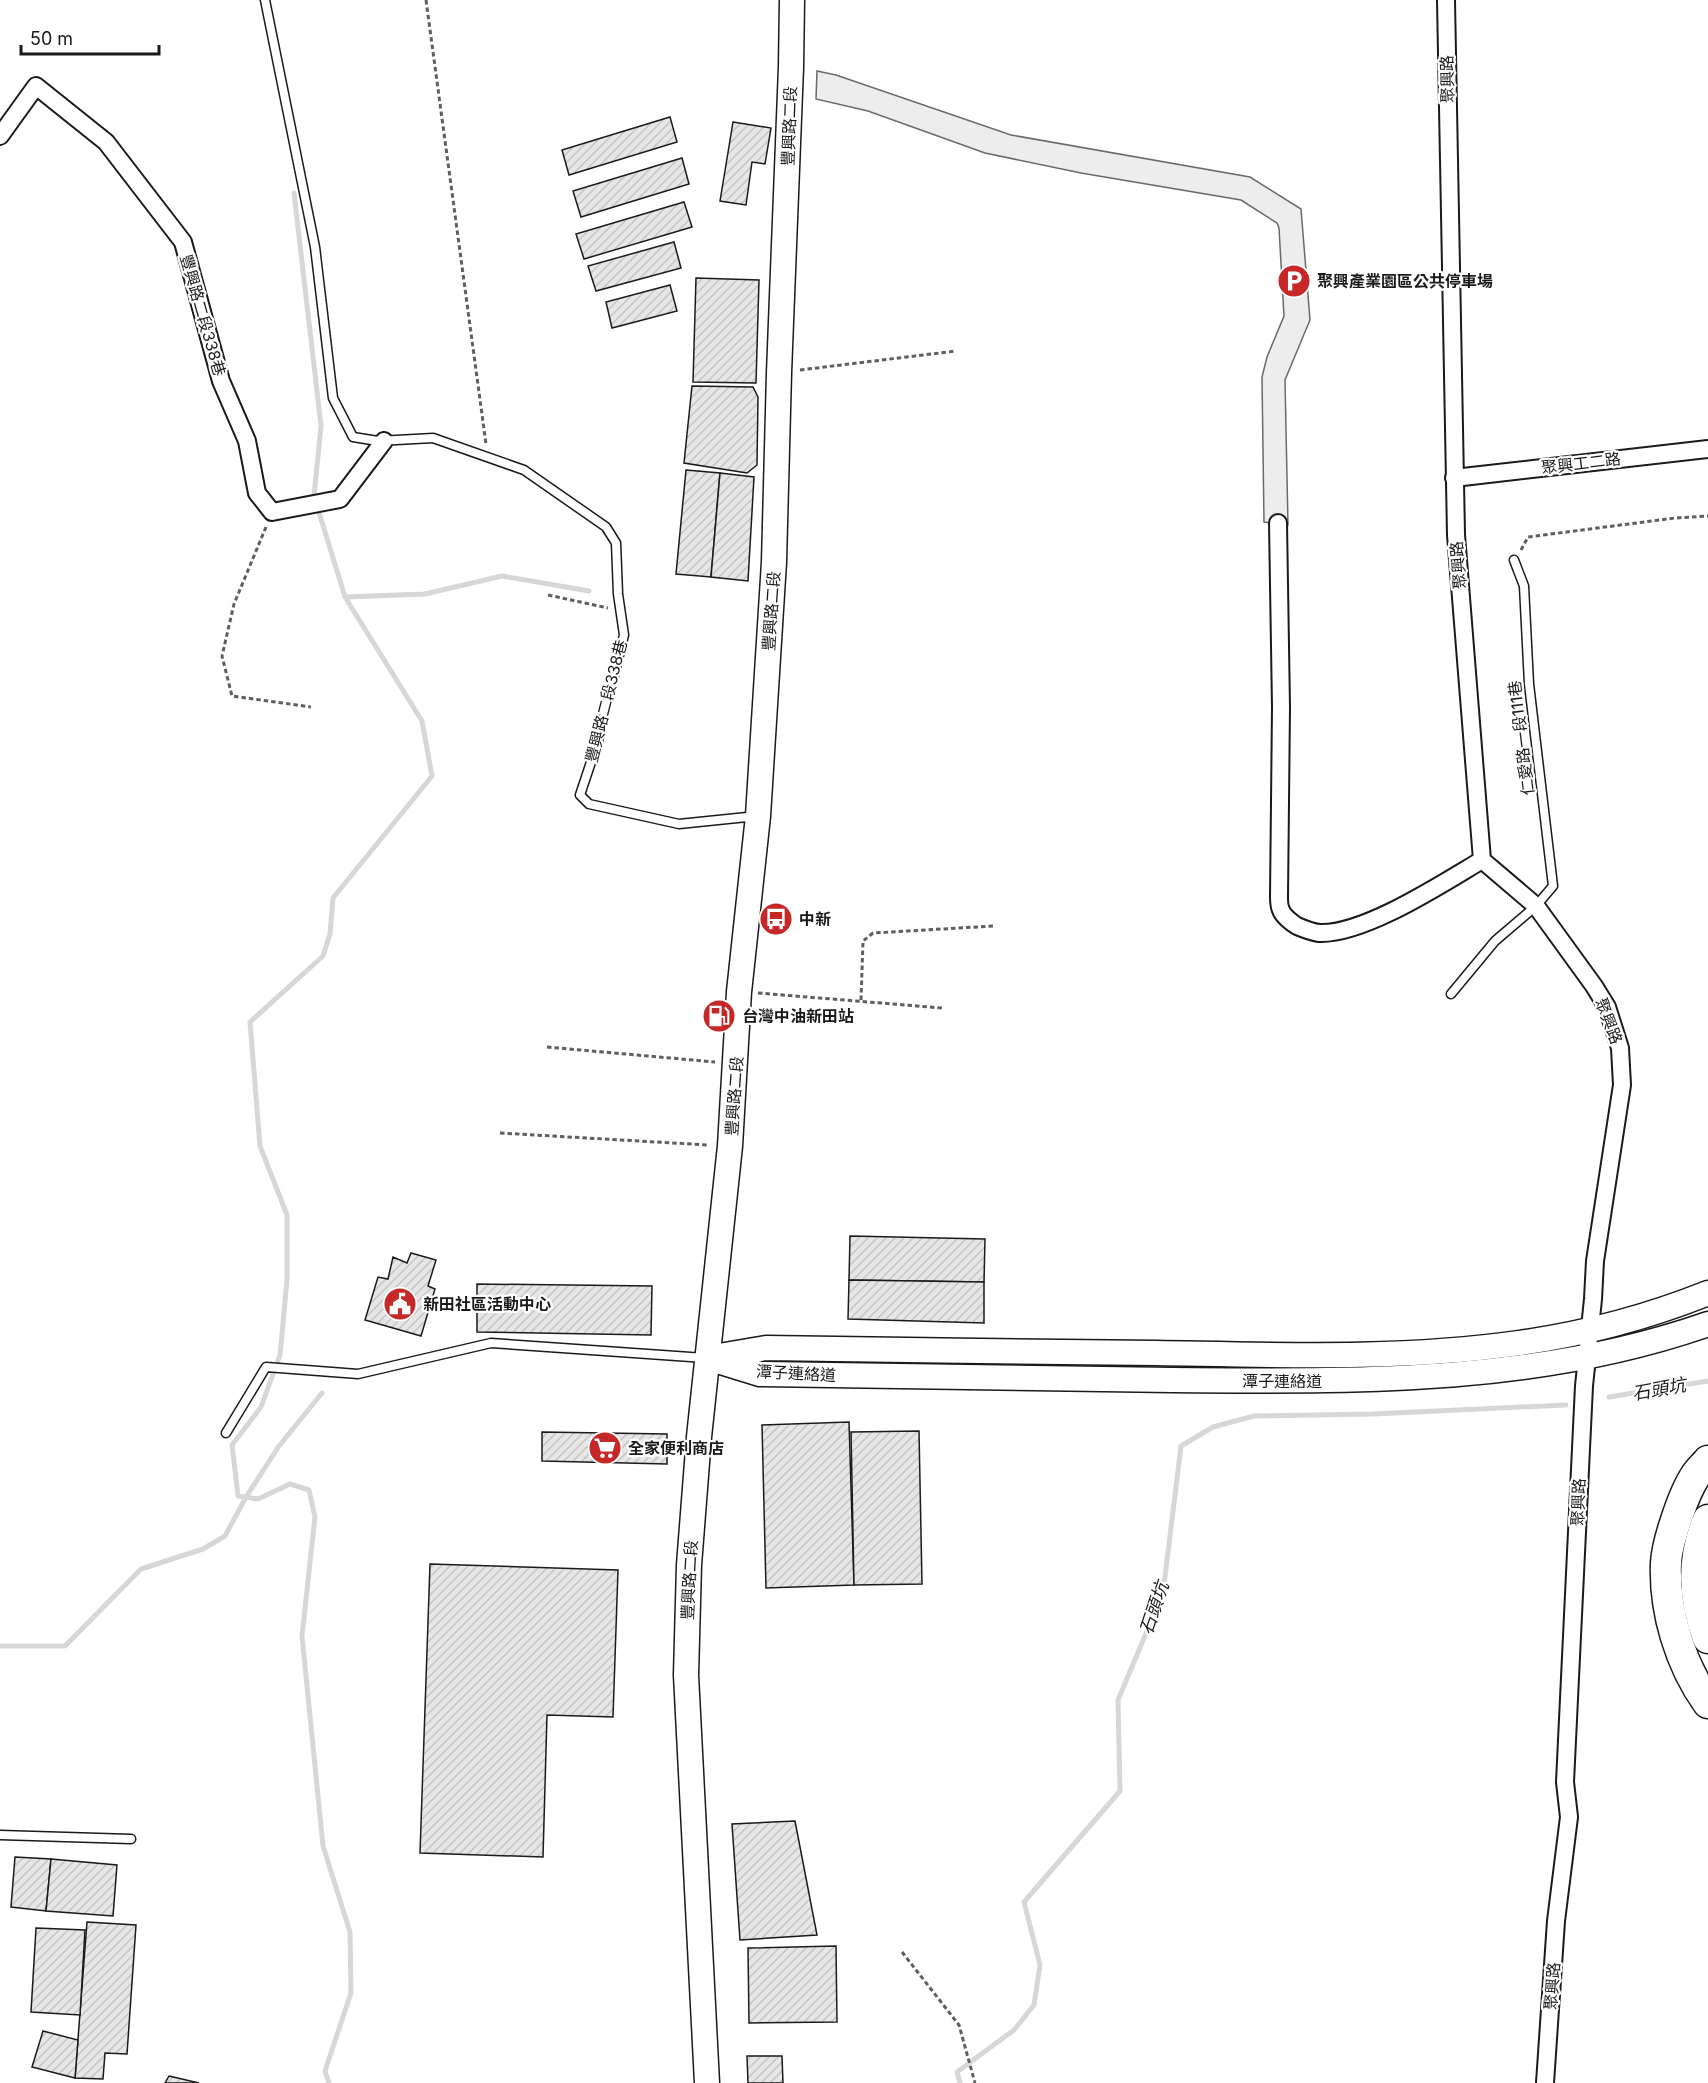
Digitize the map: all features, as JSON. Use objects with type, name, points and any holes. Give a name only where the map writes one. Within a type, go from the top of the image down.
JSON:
[{"type":"highway","points":[[1708,1461],[1695,1475],[1686,1493],[1666,1561],[1667,1589],[1676,1638],[1690,1675],[1708,1703]]},
{"type":"highway","points":[[1708,1520],[1700,1540],[1695,1574],[1700,1617],[1708,1638]]},
{"type":"street","name":"豐興路二段","points":[[707,2083],[686,1675],[689,1565],[699,1437],[730,1146],[739,992],[758,816],[774,562],[792,0]]},
{"type":"street","name":"聚興路","points":[[1446,0],[1456,535],[1482,860],[1536,906],[1594,986],[1607,1007],[1620,1048],[1622,1085],[1595,1261],[1587,1357],[1580,1449],[1564,1782],[1569,1817],[1556,1921],[1545,2083]]},
{"type":"street","name":"豐興路二段338巷","points":[[0,135],[36,86],[106,142],[183,242],[221,381],[247,441],[256,493],[272,512]]},
{"type":"street","points":[[272,512],[340,499],[384,441]]},
{"type":"street","name":"聚興工二路","points":[[1454,478],[1708,449]]},
{"type":"street","points":[[1278,523],[1281,707],[1279,897],[1281,911],[1292,923],[1304,929],[1317,933],[1334,932],[1366,922],[1412,901],[1482,860]]},
{"type":"street","name":"潭子連絡道","points":[[708,1358],[766,1348],[1190,1354],[1376,1354],[1464,1349],[1516,1344],[1590,1329],[1670,1308],[1708,1293]]},
{"type":"street","name":"潭子連絡道","points":[[708,1358],[760,1374],[1348,1381],[1437,1377],[1587,1357],[1657,1341],[1708,1324]]},
{"type":"lane","name":"豐興路二段338巷","points":[[266,0],[315,247],[333,398],[353,437],[384,441],[433,438],[524,470],[606,527],[616,543],[624,635],[598,741],[580,795],[589,804],[679,824],[758,816]]},
{"type":"lane","name":"仁愛路一段111巷","points":[[1451,994],[1495,941],[1536,906],[1553,886],[1529,684],[1524,586],[1514,560]]},
{"type":"lane","points":[[226,1433],[266,1367],[358,1374],[491,1343],[708,1358]]},
{"type":"lane","points":[[0,1835],[131,1839]]},
{"type":"path","points":[[426,0],[485,444],[489,458]]},
{"type":"path","points":[[779,373],[956,351]]},
{"type":"path","points":[[272,512],[234,604],[222,656],[232,696],[310,707]]},
{"type":"path","points":[[1514,560],[1528,537],[1663,519],[1708,516]]},
{"type":"path","points":[[548,595],[621,611]]},
{"type":"path","points":[[861,1001],[863,941],[873,933],[994,926]]},
{"type":"path","points":[[739,992],[942,1008]]},
{"type":"path","points":[[547,1047],[736,1064]]},
{"type":"path","points":[[500,1133],[730,1146]]},
{"type":"path","points":[[902,1952],[959,2025],[975,2083]]},
{"type":"shaded area","name":"聚興產業園區公共停車場","points":[[817,71],[836,75],[1011,135],[1250,177],[1301,209],[1310,320],[1285,380],[1288,525],[1264,522],[1262,377],[1267,357],[1284,316],[1277,223],[1241,200],[1081,173],[985,153],[868,111],[816,99]]},
{"type":"building","points":[[670,117],[677,142],[569,175],[562,150]]},
{"type":"building","points":[[733,122],[771,128],[765,164],[752,162],[746,205],[720,201]]},
{"type":"building","points":[[682,158],[689,184],[581,217],[573,191]]},
{"type":"building","points":[[684,202],[692,227],[584,259],[576,234]]},
{"type":"building","points":[[674,242],[681,268],[596,291],[588,266]]},
{"type":"building","points":[[696,278],[759,280],[756,383],[693,382]]},
{"type":"building","points":[[670,285],[677,311],[612,328],[606,302]]},
{"type":"building","points":[[692,386],[753,387],[758,397],[757,465],[747,473],[684,463]]},
{"type":"building","points":[[686,470],[720,473],[711,577],[676,574]]},
{"type":"building","points":[[720,473],[754,477],[748,581],[711,577]]},
{"type":"building","points":[[850,1236],[985,1239],[984,1282],[849,1280]]},
{"type":"building","name":"新田社區活動中心","points":[[411,1253],[436,1260],[428,1286],[435,1289],[421,1336],[365,1320],[378,1277],[388,1279],[393,1257],[407,1263]]},
{"type":"building","points":[[849,1280],[984,1282],[984,1323],[848,1319]]},
{"type":"building","points":[[477,1284],[652,1286],[651,1335],[477,1332]]},
{"type":"building","points":[[849,1422],[854,1585],[766,1588],[762,1425]]},
{"type":"building","points":[[919,1431],[922,1584],[854,1585],[851,1432]]},
{"type":"building","name":"全家便利商店","points":[[542,1432],[667,1434],[667,1464],[542,1461]]},
{"type":"building","points":[[430,1564],[618,1570],[613,1717],[547,1715],[543,1857],[420,1853]]},
{"type":"building","points":[[795,1821],[817,1935],[740,1940],[732,1824]]},
{"type":"building","points":[[15,1857],[51,1859],[46,1911],[11,1907]]},
{"type":"building","points":[[51,1859],[117,1865],[113,1916],[46,1911]]},
{"type":"building","points":[[87,1922],[136,1925],[127,2054],[105,2053],[103,2079],[75,2078]]},
{"type":"building","points":[[36,1928],[85,1930],[80,2015],[31,2012]]},
{"type":"building","points":[[836,1946],[837,2022],[749,2023],[748,1948]]},
{"type":"building","points":[[43,2031],[78,2040],[75,2078],[32,2067]]},
{"type":"building","points":[[747,2056],[782,2056],[783,2083],[748,2083]]},
{"type":"building","points":[[169,2076],[199,2083],[165,2083]]},
{"type":"waterway","points":[[294,193],[321,426],[314,496],[345,597],[422,721],[432,776],[333,898],[330,934],[323,956],[250,1022],[260,1146],[287,1215],[287,1280],[280,1355],[261,1407],[232,1445],[238,1496],[258,1499],[290,1484],[309,1490],[315,1517],[302,1636],[323,1846],[350,1932],[351,1993],[325,2071],[329,2083]]},
{"type":"waterway","points":[[345,597],[425,594],[502,576],[589,591]]},
{"type":"waterway","name":"石頭坑","points":[[1609,1397],[1708,1381]]},
{"type":"waterway","points":[[0,1646],[65,1646],[141,1569],[203,1549],[225,1536],[246,1497],[279,1446],[322,1393]]},
{"type":"waterway","name":"石頭坑","points":[[960,2083],[957,2072],[1014,2030],[1034,2005],[1040,1965],[1024,1902],[1120,1791],[1118,1700],[1163,1593],[1181,1446],[1213,1427],[1254,1416],[1373,1414],[1566,1405]]},
{"type":"place","name":"聚興產業園區公共停車場","points":[[1294,281]]},
{"type":"place","name":"中新","points":[[776,919]]},
{"type":"place","name":"台灣中油新田站","points":[[719,1016]]},
{"type":"place","name":"新田社區活動中心","points":[[400,1304]]},
{"type":"place","name":"全家便利商店","points":[[605,1448]]}]
